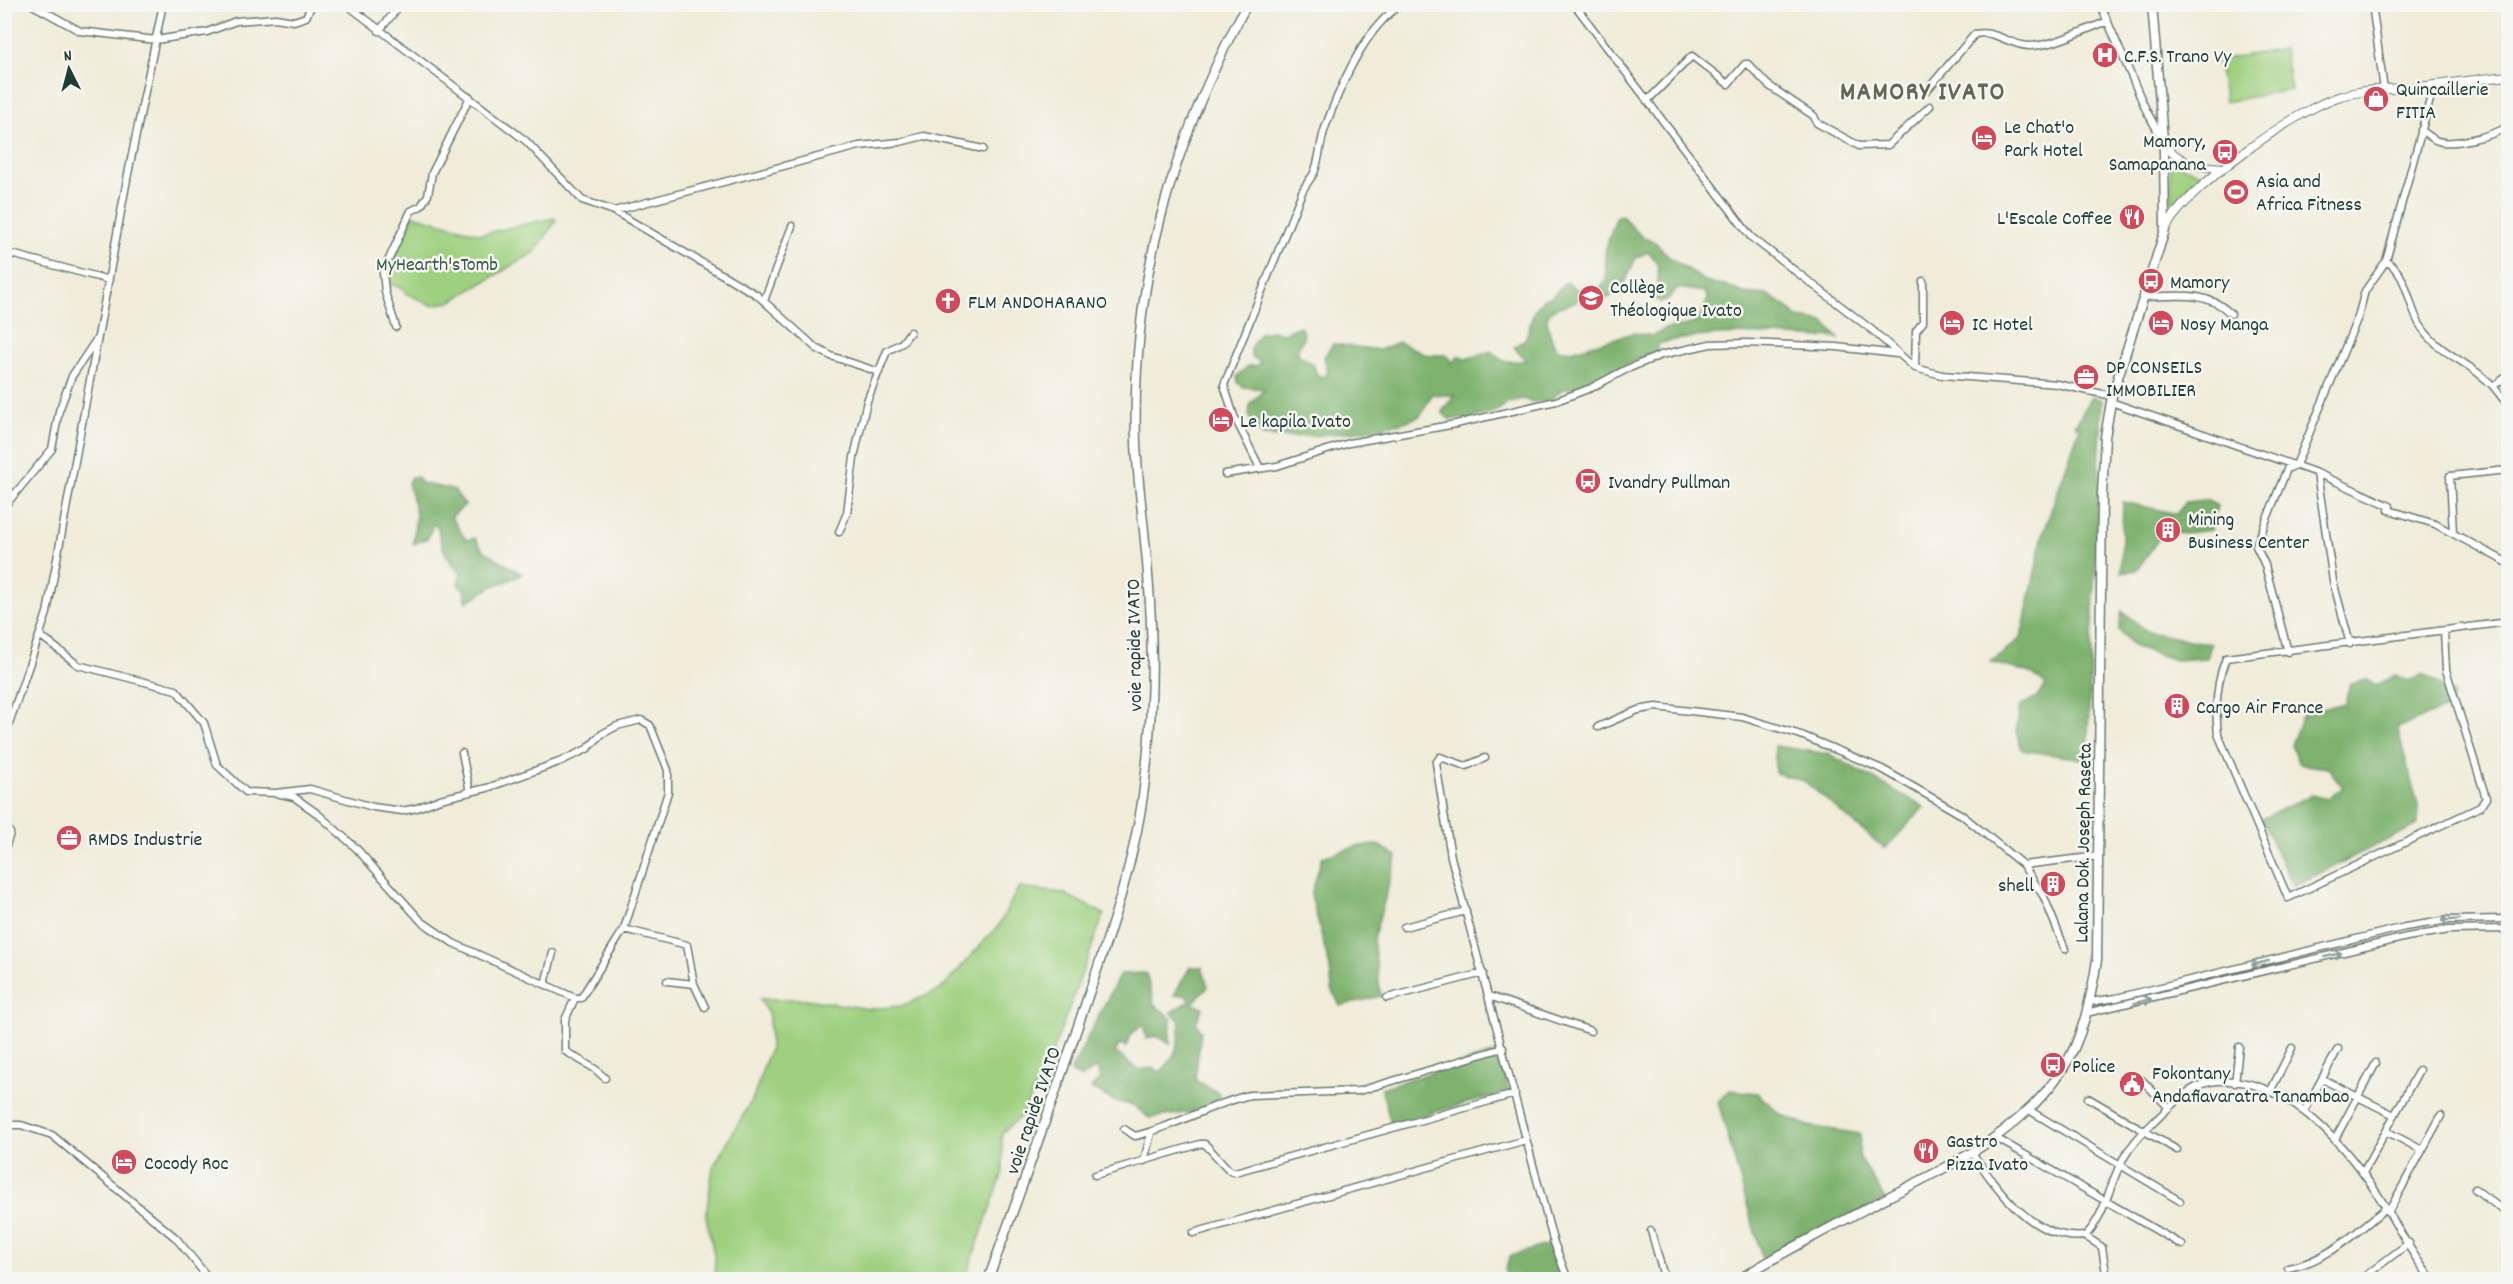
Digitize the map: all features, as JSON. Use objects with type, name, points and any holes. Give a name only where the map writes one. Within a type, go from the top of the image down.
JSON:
[{"type":"main road","name":"voie rapide IVATO","points":[[988,1280],[1032,1161],[1118,906],[1136,836],[1145,778],[1153,697],[1149,577],[1136,443],[1143,298],[1158,227],[1190,122],[1247,4]]},
{"type":"main road","name":"Lalana Dok. Joseph Raseta","points":[[1738,1280],[1804,1241],[1973,1154],[1996,1138],[2029,1110],[2061,1071],[2076,1042],[2086,1013],[2097,960],[2102,494],[2105,437],[2112,399],[2165,230],[2162,139],[2152,4]]},
{"type":"street","points":[[30,4],[80,31],[156,40],[207,32],[236,21],[275,18],[294,21],[306,17],[312,4]]},
{"type":"street","points":[[4,738],[41,636],[163,4]]},
{"type":"street","points":[[346,4],[526,141],[582,200],[614,211],[764,301],[816,348],[831,356],[879,372]]},
{"type":"street","points":[[379,31],[401,4]]},
{"type":"street","points":[[1260,468],[1234,416],[1224,385],[1302,192],[1314,172],[1324,129],[1337,98],[1372,31],[1382,19],[1402,4]]},
{"type":"street","points":[[1574,4],[1751,237],[1872,330],[1896,354],[1915,368],[1942,375],[2057,384],[2112,399],[2317,473],[2390,506],[2389,510],[2435,524],[2508,563]]},
{"type":"street","points":[[2100,4],[2106,22],[2162,139],[2173,154],[2188,163],[2224,168]]},
{"type":"street","points":[[2372,4],[2384,90]]},
{"type":"street","points":[[1927,90],[1975,34],[1992,33],[2022,45],[2040,45],[2106,22]]},
{"type":"street","points":[[1647,101],[1692,56],[1728,84],[1748,64],[1768,85],[1814,116],[1816,123],[1859,146],[1888,145],[1930,106]]},
{"type":"street","points":[[2165,230],[2178,207],[2224,168],[2307,111],[2328,101],[2343,95],[2508,76]]},
{"type":"street","points":[[2288,652],[2265,565],[2256,546],[2287,469],[2296,465],[2358,317],[2365,291],[2386,261],[2434,85]]},
{"type":"street","points":[[396,327],[384,292],[384,272],[411,211],[421,206],[429,195],[432,173],[470,97]]},
{"type":"street","points":[[2421,130],[2438,141],[2454,141],[2495,134],[2508,126]]},
{"type":"street","points":[[614,211],[859,146],[900,142],[924,136],[983,150]]},
{"type":"street","points":[[764,301],[792,226]]},
{"type":"street","points":[[4,252],[109,280]]},
{"type":"street","points":[[2386,261],[2396,267],[2418,322],[2433,343],[2448,355],[2468,363],[2493,386],[2508,405]]},
{"type":"street","points":[[1915,368],[1916,331],[1923,321],[1923,281]]},
{"type":"street","points":[[2145,297],[2208,298],[2224,306],[2231,314]]},
{"type":"street","points":[[839,532],[847,513],[854,457],[867,401],[887,351],[902,342],[910,332]]},
{"type":"street","points":[[4,507],[52,449],[59,411],[72,376],[99,336]]},
{"type":"street","points":[[1225,474],[1277,466],[1349,443],[1456,424],[1556,401],[1591,388],[1627,369],[1661,355],[1710,344],[1746,343],[1837,347],[1896,354]]},
{"type":"street","points":[[2493,386],[2508,376]]},
{"type":"street","points":[[2453,533],[2450,476],[2508,470]]},
{"type":"street","points":[[2317,473],[2333,581],[2350,644]]},
{"type":"street","points":[[2444,631],[2446,670],[2486,798],[2480,807],[2288,898],[2218,734],[2216,712],[2220,673],[2226,658],[2288,652],[2508,622]]},
{"type":"street","points":[[41,636],[78,665],[176,690],[204,723],[217,765],[246,792],[276,793],[310,789],[351,802],[402,811],[470,792],[560,762],[587,749],[602,734],[617,726],[641,720],[647,722],[668,770],[668,792],[624,929],[596,978],[581,998],[575,998],[453,943],[421,921],[356,848],[318,814],[294,797],[276,793]]},
{"type":"street","points":[[1598,728],[1638,710],[1656,707],[1742,717],[1769,724],[1882,769],[1918,788],[1979,827],[2023,866],[2044,897],[2065,949]]},
{"type":"street","points":[[462,753],[470,792]]},
{"type":"street","points":[[1485,758],[1466,766],[1440,757],[1436,763],[1451,857],[1553,1240],[1568,1280]]},
{"type":"street","points":[[4,822],[10,833],[4,852]]},
{"type":"street","points":[[2023,866],[2099,856]]},
{"type":"street","points":[[1404,927],[1466,911]]},
{"type":"street","points":[[2089,1002],[2116,998],[2427,923],[2508,919]]},
{"type":"street","points":[[624,929],[687,945],[694,984],[705,1007]]},
{"type":"street","points":[[2086,1013],[2407,937],[2449,930],[2508,929]]},
{"type":"street","points":[[545,984],[553,953]]},
{"type":"street","points":[[1387,998],[1483,973]]},
{"type":"street","points":[[667,981],[694,984]]},
{"type":"street","points":[[1489,996],[1591,1031]]},
{"type":"street","points":[[575,998],[565,1020],[565,1051],[595,1069],[604,1078]]},
{"type":"street","points":[[2235,1083],[2240,1047]]},
{"type":"street","points":[[1124,1129],[1135,1136],[1151,1132],[1233,1099],[1250,1095],[1359,1091],[1503,1048]]},
{"type":"street","points":[[2270,1092],[2292,1048]]},
{"type":"street","points":[[2304,1112],[2338,1049]]},
{"type":"street","points":[[2336,1139],[2376,1063]]},
{"type":"street","points":[[2363,1173],[2419,1070]]},
{"type":"street","points":[[2322,1079],[2394,1115]]},
{"type":"street","points":[[2142,1080],[2169,1108]]},
{"type":"street","points":[[2085,1236],[2098,1219],[2121,1164],[2145,1131],[2169,1108],[2209,1082],[2235,1083],[2270,1092],[2304,1112],[2336,1139],[2363,1173],[2429,1278]]},
{"type":"street","points":[[1095,1175],[1205,1144],[1230,1171],[1235,1172],[1515,1094]]},
{"type":"street","points":[[2088,1098],[2178,1150]]},
{"type":"street","points":[[2029,1110],[2180,1201]]},
{"type":"street","points":[[2288,1268],[2315,1261],[2327,1254],[2387,1209],[2440,1116]]},
{"type":"street","points":[[4,1125],[21,1125],[52,1135],[176,1238],[210,1280]]},
{"type":"street","points":[[2386,1131],[2422,1150]]},
{"type":"street","points":[[1144,1161],[1151,1132]]},
{"type":"street","points":[[1996,1138],[2182,1245]]},
{"type":"street","points":[[1193,1233],[1526,1140]]},
{"type":"street","points":[[1973,1154],[1995,1186],[2024,1215],[2063,1236],[2085,1236],[2102,1247],[2107,1280]]},
{"type":"street","points":[[2475,1189],[2508,1214]]},
{"type":"street","points":[[1651,1231],[1665,1280]]},
{"type":"street","points":[[2360,1280],[2409,1243]]},
{"type":"green space","points":[[2284,49],[2291,90],[2225,102],[2217,60]]},
{"type":"green space","points":[[2170,160],[2204,176],[2172,204]]},
{"type":"green space","name":"MyHearth'sTomb","points":[[413,215],[481,234],[554,218],[556,221],[535,252],[450,302],[431,305],[405,293],[403,288],[388,284],[386,274]]},
{"type":"green space","points":[[1621,215],[1642,237],[1656,243],[1668,256],[1708,283],[1725,285],[1743,293],[1768,295],[1788,308],[1798,318],[1824,322],[1839,339],[1826,336],[1821,338],[1739,334],[1698,337],[1657,344],[1658,352],[1603,374],[1594,384],[1561,390],[1550,401],[1533,402],[1522,399],[1507,403],[1497,411],[1469,419],[1449,419],[1442,412],[1454,395],[1433,393],[1420,416],[1387,426],[1343,433],[1263,436],[1249,417],[1250,404],[1265,389],[1244,387],[1238,383],[1237,376],[1248,366],[1256,366],[1260,362],[1251,356],[1251,347],[1260,333],[1272,331],[1283,333],[1300,326],[1304,336],[1297,351],[1300,356],[1313,364],[1317,375],[1325,377],[1328,372],[1324,357],[1333,344],[1380,350],[1399,342],[1427,355],[1446,355],[1451,359],[1451,364],[1459,356],[1466,359],[1491,351],[1503,361],[1526,361],[1514,347],[1526,338],[1534,311],[1544,299],[1551,297],[1566,282],[1583,293],[1577,301],[1553,309],[1549,313],[1548,327],[1552,342],[1557,349],[1571,351],[1633,333],[1653,336],[1665,329],[1692,324],[1699,319],[1708,299],[1705,292],[1677,288],[1668,300],[1660,302],[1654,298],[1658,268],[1648,252],[1635,258],[1619,290],[1605,299],[1597,300],[1587,297],[1590,294],[1598,295],[1599,288],[1605,281],[1606,248],[1615,217]]},
{"type":"green space","points":[[2092,397],[2102,400],[2087,760],[2022,750],[2016,732],[2020,706],[2037,697],[2046,685],[2027,672],[1991,662],[2021,638],[2043,534],[2080,427],[2075,425]]},
{"type":"green space","points":[[411,477],[418,477],[420,483],[454,490],[465,505],[451,517],[466,540],[475,538],[483,550],[522,574],[491,587],[466,602],[465,591],[458,585],[461,573],[445,552],[438,526],[433,524],[428,538],[413,544],[416,513],[408,483]]},
{"type":"green space","points":[[2206,500],[2217,506],[2211,530],[2186,533],[2164,531],[2137,570],[2121,573],[2123,502],[2177,514],[2185,502]]},
{"type":"green space","points":[[2122,611],[2148,632],[2211,644],[2207,658],[2175,660],[2133,646],[2119,630]]},
{"type":"green space","points":[[2395,675],[2407,681],[2424,675],[2454,694],[2449,707],[2397,728],[2418,805],[2418,825],[2293,886],[2261,819],[2311,795],[2328,799],[2343,787],[2328,768],[2299,764],[2291,745],[2303,714],[2345,703],[2350,683],[2365,679],[2376,686]]},
{"type":"green space","points":[[1775,746],[1829,754],[1924,807],[1885,849],[1804,781],[1775,773]]},
{"type":"green space","points":[[1378,845],[1397,856],[1373,940],[1381,996],[1340,1006],[1332,989],[1330,968],[1311,895],[1322,857],[1358,846]]},
{"type":"green space","points":[[1018,888],[1063,893],[1104,914],[1052,1054],[1022,1115],[1002,1133],[1003,1172],[965,1279],[714,1279],[715,1259],[706,1216],[713,1167],[754,1096],[770,1048],[769,1016],[760,999],[806,999],[869,1009],[901,1006],[940,990],[999,925]]},
{"type":"green space","points":[[1190,967],[1202,967],[1208,987],[1192,1004],[1203,1007],[1196,1023],[1201,1031],[1195,1080],[1219,1093],[1219,1099],[1201,1111],[1149,1118],[1133,1105],[1116,1102],[1091,1088],[1100,1079],[1097,1067],[1082,1078],[1070,1072],[1120,974],[1146,973],[1154,1004],[1171,1018],[1170,1044],[1156,1036],[1147,1039],[1143,1025],[1131,1034],[1127,1047],[1120,1044],[1115,1052],[1139,1070],[1153,1068],[1160,1072],[1166,1067],[1174,1056],[1178,1043],[1180,1021],[1171,1012],[1190,1001],[1185,995],[1174,995]]},
{"type":"green space","points":[[1498,1052],[1509,1092],[1391,1124],[1381,1088]]},
{"type":"green space","points":[[1729,1090],[1757,1093],[1780,1114],[1808,1126],[1860,1134],[1859,1156],[1885,1199],[1764,1264],[1718,1102]]},
{"type":"green space","points":[[1550,1244],[1564,1279],[1508,1279],[1505,1271],[1510,1256]]},
{"type":"place","name":"C.F.S. Trano Vy","points":[[2105,55]]},
{"type":"place","name":"Quincaillerie FITIA","points":[[2376,99]]},
{"type":"place","name":"Le Chat'o Park Hotel","points":[[1984,138]]},
{"type":"place","name":"Mamory, Samapanana","points":[[2225,152]]},
{"type":"place","name":"Asia and Africa Fitness","points":[[2236,192]]},
{"type":"place","name":"L'Escale Coffee","points":[[2132,217]]},
{"type":"place","name":"Mamory","points":[[2151,281]]},
{"type":"place","name":"Collège Théologique Ivato","points":[[1591,298]]},
{"type":"place","name":"FLM ANDOHARANO","points":[[948,301]]},
{"type":"place","name":"IC Hotel","points":[[1952,323]]},
{"type":"place","name":"Nosy Manga","points":[[2161,323]]},
{"type":"place","name":"DP CONSEILS IMMOBILIER","points":[[2086,377]]},
{"type":"place","name":"Le kapila Ivato","points":[[1221,420]]},
{"type":"place","name":"Ivandry Pullman","points":[[1588,481]]},
{"type":"place","name":"Mining Business Center","points":[[2168,530]]},
{"type":"place","name":"Cargo Air France","points":[[2177,706]]},
{"type":"place","name":"RMDS Industrie","points":[[69,838]]},
{"type":"place","name":"shell","points":[[2053,884]]},
{"type":"place","name":"Police","points":[[2053,1065]]},
{"type":"place","name":"Fokontany Andafiavaratra Tanambao","points":[[2132,1084]]},
{"type":"place","name":"Gastro Pizza Ivato","points":[[1926,1151]]},
{"type":"place","name":"Cocody Roc","points":[[124,1162]]},
{"type":"district","name":"MAMORY IVATO","points":[[1923,90]]}]
